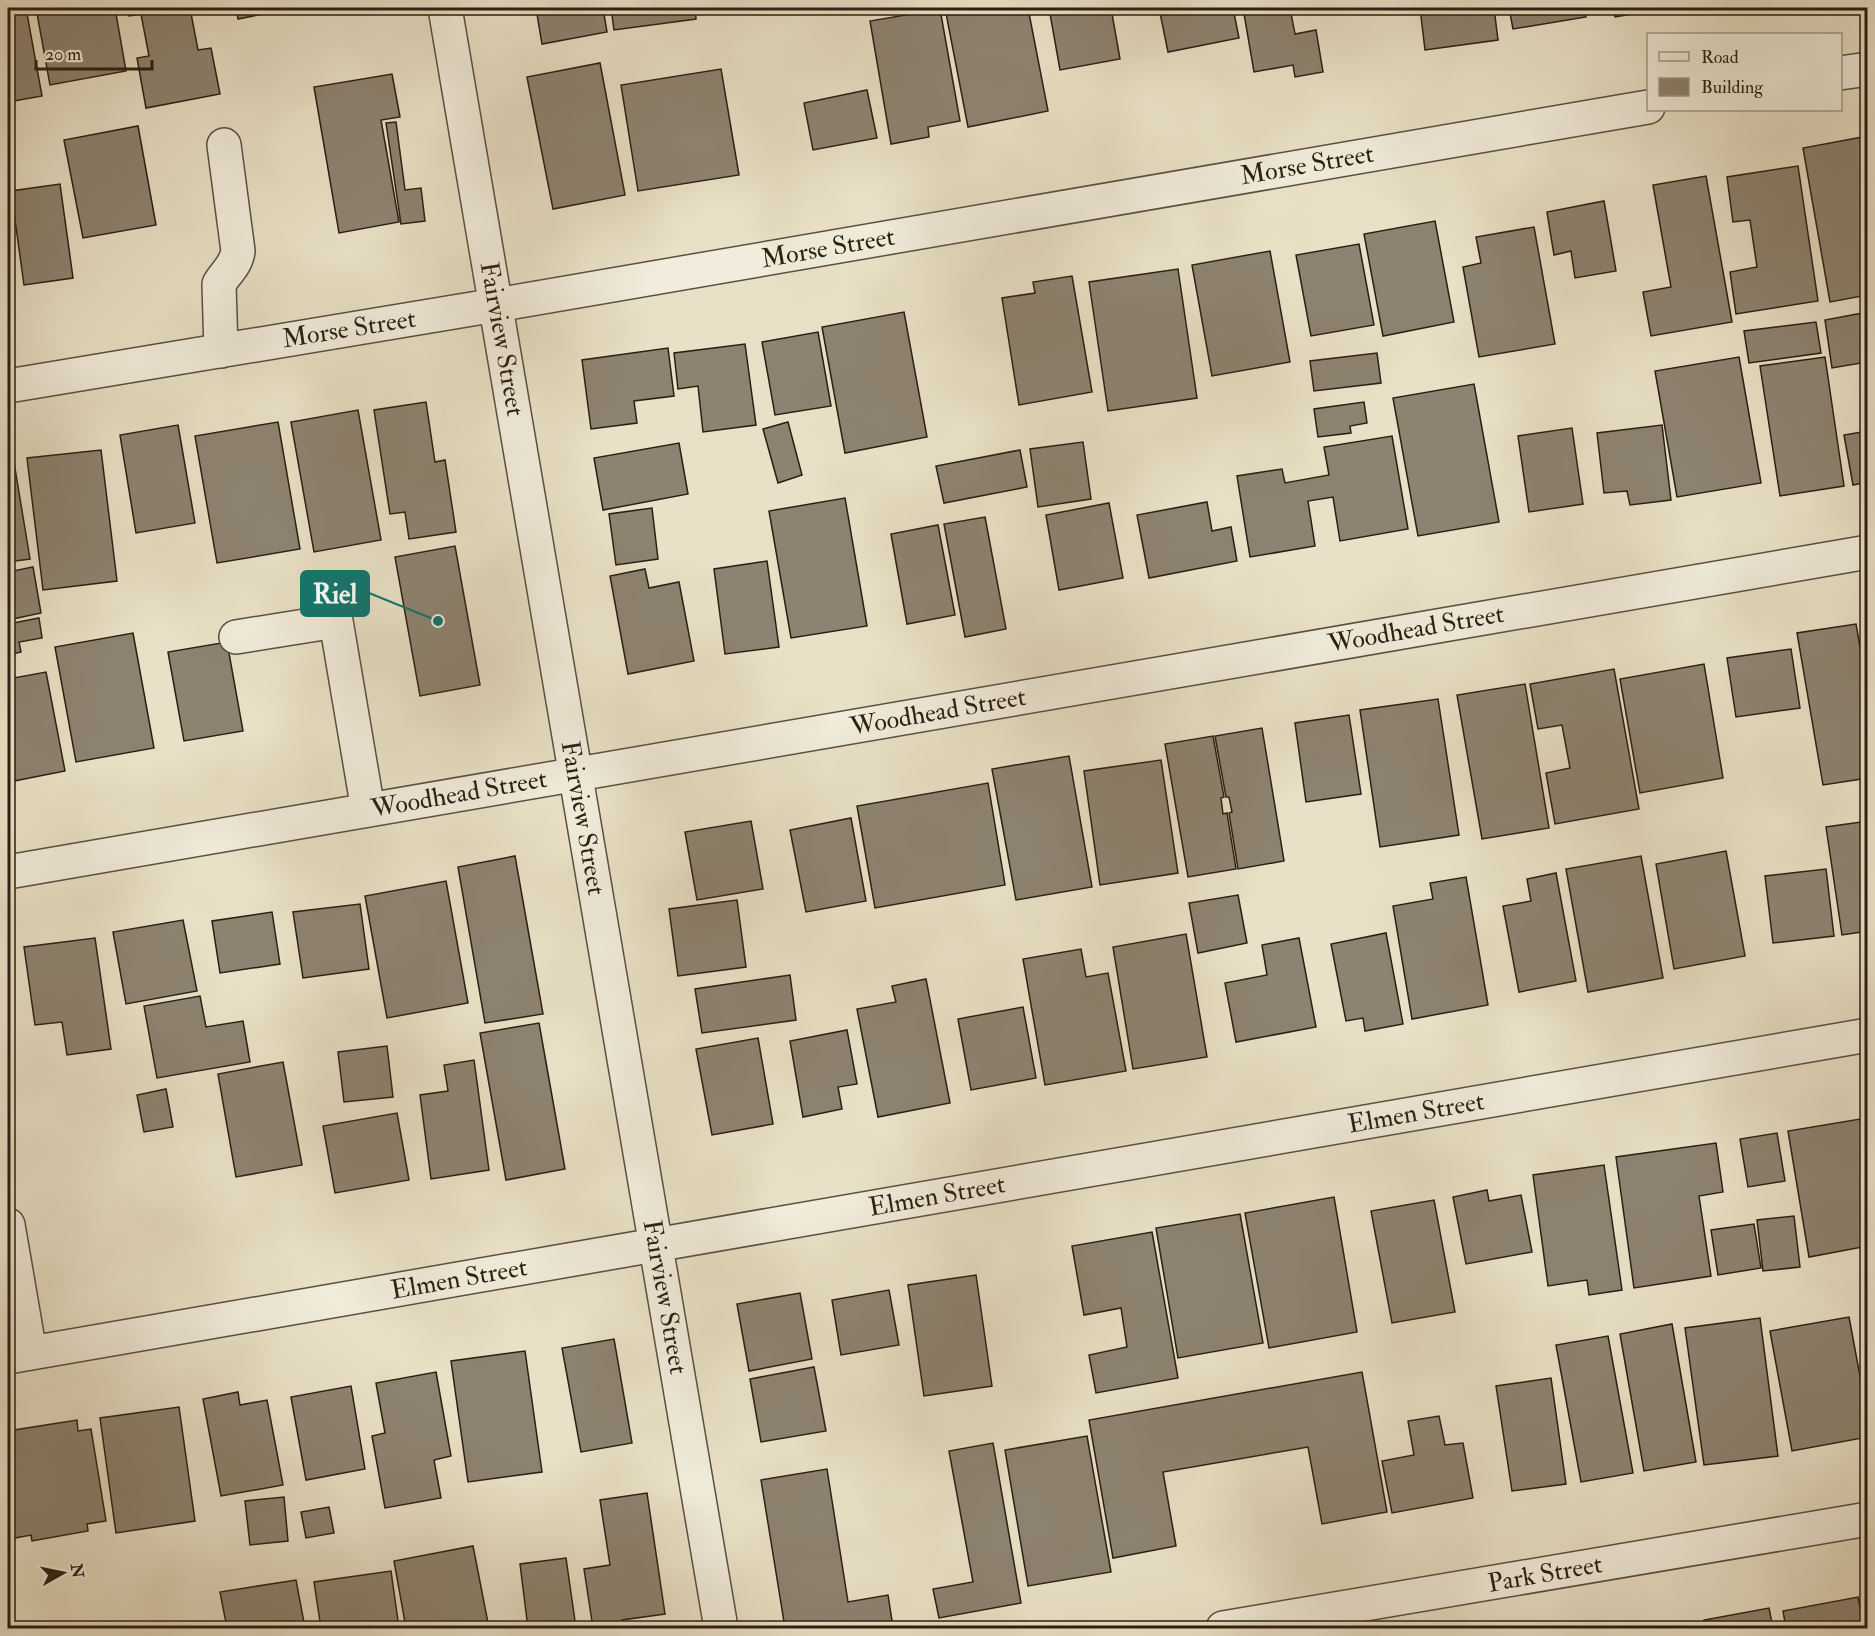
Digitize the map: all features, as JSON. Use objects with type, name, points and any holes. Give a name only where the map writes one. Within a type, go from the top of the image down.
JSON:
[{"type":"street","name":"Fairview Street","points":[[445,8],[721,1629]]},
{"type":"street","points":[[1842,74],[1868,69]]},
{"type":"street","name":"Morse Street","points":[[8,386],[496,305],[1647,106]]},
{"type":"street","points":[[221,351],[219,284],[237,260],[238,251],[224,145]]},
{"type":"street","name":"Woodhead Street","points":[[8,872],[1868,552]]},
{"type":"street","points":[[236,637],[336,621],[368,810]]},
{"type":"street","name":"Elmen Street","points":[[19,1355],[1868,1035]]},
{"type":"street","points":[[8,1224],[19,1355]]},
{"type":"street","name":"Park Street","points":[[1223,1629],[1368,1616],[1868,1520]]},
{"type":"building","points":[[8,8],[26,8],[42,96],[8,102]]},
{"type":"building","points":[[36,8],[115,8],[126,71],[50,85]]},
{"type":"building","points":[[128,8],[190,8],[198,50],[211,48],[220,94],[146,108],[137,58],[149,56],[141,14],[129,16]]},
{"type":"building","points":[[236,8],[294,8],[238,19]]},
{"type":"building","points":[[536,8],[603,8],[607,32],[542,44]]},
{"type":"building","points":[[611,8],[695,8],[696,19],[614,30]]},
{"type":"building","points":[[945,8],[1028,8],[1048,111],[968,127]]},
{"type":"building","points":[[1049,8],[1111,8],[1120,59],[1060,70]]},
{"type":"building","points":[[1159,8],[1233,8],[1239,38],[1168,52]]},
{"type":"building","points":[[1243,8],[1290,8],[1295,34],[1316,30],[1323,72],[1295,77],[1293,65],[1254,72]]},
{"type":"building","points":[[1420,8],[1494,8],[1498,40],[1425,50]]},
{"type":"building","points":[[1509,8],[1584,8],[1586,17],[1513,29]]},
{"type":"building","points":[[1613,8],[1668,8],[1615,17]]},
{"type":"building","points":[[940,9],[960,121],[928,127],[929,137],[891,144],[870,21]]},
{"type":"building","points":[[600,63],[625,195],[553,209],[527,77]]},
{"type":"building","points":[[721,69],[739,175],[638,191],[621,85]]},
{"type":"building","points":[[392,74],[400,117],[381,120],[399,222],[339,233],[314,87]]},
{"type":"building","points":[[867,90],[877,138],[813,150],[804,103]]},
{"type":"building","points":[[396,122],[405,190],[421,188],[425,221],[401,224],[386,123]]},
{"type":"building","points":[[138,126],[156,225],[83,238],[64,140]]},
{"type":"building","points":[[1868,136],[1868,295],[1830,302],[1803,148]]},
{"type":"building","points":[[1798,166],[1818,301],[1736,314],[1730,272],[1757,267],[1750,220],[1733,222],[1727,177]]},
{"type":"building","points":[[1706,176],[1732,322],[1651,336],[1643,292],[1671,287],[1653,185]]},
{"type":"building","points":[[60,184],[73,278],[24,285],[11,191]]},
{"type":"building","points":[[1604,201],[1616,271],[1575,278],[1571,251],[1554,255],[1547,212]]},
{"type":"building","points":[[1435,221],[1454,322],[1383,336],[1364,234]]},
{"type":"building","points":[[1534,227],[1555,344],[1479,357],[1463,267],[1481,263],[1476,237]]},
{"type":"building","points":[[1359,244],[1374,325],[1311,336],[1296,255]]},
{"type":"building","points":[[1270,251],[1290,362],[1212,376],[1192,265]]},
{"type":"building","points":[[1178,269],[1197,398],[1108,411],[1089,282]]},
{"type":"building","points":[[1072,276],[1092,392],[1019,405],[1002,298],[1035,293],[1033,282]]},
{"type":"building","points":[[904,312],[927,437],[845,453],[822,327]]},
{"type":"building","points":[[1868,312],[1868,364],[1867,362],[1832,368],[1825,320]]},
{"type":"building","points":[[1816,322],[1821,353],[1749,363],[1744,331]]},
{"type":"building","points":[[818,332],[831,406],[775,415],[762,342]]},
{"type":"building","points":[[745,344],[756,425],[703,432],[698,386],[678,389],[674,353]]},
{"type":"building","points":[[668,348],[674,396],[634,401],[637,423],[591,429],[582,360]]},
{"type":"building","points":[[1377,353],[1381,383],[1314,391],[1310,361]]},
{"type":"building","points":[[1739,357],[1761,483],[1677,497],[1655,371]]},
{"type":"building","points":[[1825,357],[1844,486],[1780,496],[1760,366]]},
{"type":"building","points":[[1474,384],[1499,522],[1418,536],[1393,398]]},
{"type":"building","points":[[426,402],[435,462],[445,460],[456,532],[409,539],[405,512],[390,514],[374,410]]},
{"type":"building","points":[[1364,402],[1367,423],[1350,426],[1351,433],[1318,437],[1314,409]]},
{"type":"building","points":[[358,410],[381,540],[314,552],[291,422]]},
{"type":"building","points":[[278,422],[300,549],[217,563],[195,436]]},
{"type":"building","points":[[788,422],[802,475],[778,483],[763,429]]},
{"type":"building","points":[[178,425],[195,523],[136,533],[120,435]]},
{"type":"building","points":[[1662,425],[1671,500],[1630,505],[1627,491],[1604,493],[1597,433]]},
{"type":"building","points":[[1572,428],[1583,504],[1529,512],[1518,436]]},
{"type":"building","points":[[1868,431],[1868,482],[1853,485],[1844,435]]},
{"type":"building","points":[[1392,436],[1408,529],[1340,541],[1333,497],[1308,501],[1315,546],[1250,557],[1237,476],[1282,469],[1285,483],[1329,475],[1324,447]]},
{"type":"building","points":[[1083,442],[1091,499],[1038,507],[1030,449]]},
{"type":"building","points":[[679,443],[688,494],[603,510],[594,458]]},
{"type":"building","points":[[101,450],[117,581],[43,590],[27,458]]},
{"type":"building","points":[[1020,450],[1027,487],[944,503],[936,466]]},
{"type":"building","points":[[13,456],[30,559],[8,562],[8,457]]},
{"type":"building","points":[[845,498],[867,626],[791,638],[769,511]]},
{"type":"building","points":[[1207,502],[1212,531],[1231,527],[1237,561],[1149,578],[1137,515]]},
{"type":"building","points":[[1109,503],[1123,578],[1059,590],[1046,515]]},
{"type":"building","points":[[652,508],[658,559],[616,565],[609,514]]},
{"type":"building","points":[[985,517],[1006,629],[965,637],[944,524]]},
{"type":"building","points":[[938,525],[955,615],[907,624],[891,534]]},
{"type":"building","points":[[455,546],[480,685],[420,696],[395,557]]},
{"type":"building","points":[[767,561],[779,647],[725,654],[714,569]]},
{"type":"building","points":[[33,567],[41,613],[8,620],[8,572]]},
{"type":"building","points":[[645,569],[649,588],[679,582],[694,661],[628,674],[610,576]]},
{"type":"building","points":[[39,618],[42,638],[19,642],[21,652],[8,655],[8,624]]},
{"type":"building","points":[[1856,624],[1868,692],[1868,778],[1823,785],[1797,633]]},
{"type":"building","points":[[133,633],[154,748],[76,762],[55,647]]},
{"type":"building","points":[[227,642],[243,731],[184,741],[168,652]]},
{"type":"building","points":[[1791,649],[1800,708],[1736,717],[1727,658]]},
{"type":"building","points":[[1704,664],[1723,778],[1640,793],[1620,679]]},
{"type":"building","points":[[1614,669],[1639,809],[1555,824],[1546,773],[1570,768],[1562,725],[1538,729],[1530,684]]},
{"type":"building","points":[[46,672],[65,771],[9,782],[8,679]]},
{"type":"building","points":[[1525,684],[1549,828],[1482,839],[1457,695]]},
{"type":"building","points":[[1438,699],[1459,835],[1380,847],[1360,710]]},
{"type":"building","points":[[1349,715],[1361,794],[1306,802],[1295,723]]},
{"type":"building","points":[[1262,728],[1284,861],[1238,869],[1229,813],[1232,812],[1229,797],[1226,797],[1215,736]]},
{"type":"building","points":[[1213,736],[1224,797],[1221,798],[1223,814],[1227,813],[1236,869],[1188,877],[1165,744]]},
{"type":"building","points":[[1069,756],[1092,887],[1016,900],[992,769]]},
{"type":"building","points":[[1161,760],[1178,873],[1100,885],[1084,771]]},
{"type":"building","points":[[988,783],[1005,885],[875,908],[857,806]]},
{"type":"building","points":[[851,818],[866,901],[806,912],[790,830]]},
{"type":"building","points":[[751,821],[763,889],[697,900],[685,832]]},
{"type":"building","points":[[1868,821],[1868,931],[1842,935],[1826,827]]},
{"type":"building","points":[[1726,851],[1745,956],[1674,969],[1656,864]]},
{"type":"building","points":[[515,856],[543,1014],[485,1023],[458,867]]},
{"type":"building","points":[[1641,856],[1663,978],[1588,992],[1566,869]]},
{"type":"building","points":[[1826,869],[1834,936],[1773,943],[1765,876]]},
{"type":"building","points":[[1556,873],[1576,981],[1519,992],[1503,906],[1531,901],[1527,879]]},
{"type":"building","points":[[1466,877],[1488,1005],[1412,1019],[1393,906],[1433,899],[1430,883]]},
{"type":"building","points":[[446,881],[468,1003],[387,1018],[365,896]]},
{"type":"building","points":[[1238,895],[1247,943],[1198,953],[1189,903]]},
{"type":"building","points":[[737,900],[746,967],[678,976],[669,909]]},
{"type":"building","points":[[360,904],[369,969],[303,978],[293,912]]},
{"type":"building","points":[[272,912],[280,964],[220,973],[212,921]]},
{"type":"building","points":[[183,920],[197,991],[126,1004],[113,932]]},
{"type":"building","points":[[1386,933],[1403,1024],[1365,1031],[1363,1018],[1346,1021],[1331,944]]},
{"type":"building","points":[[1186,934],[1207,1057],[1133,1069],[1113,947]]},
{"type":"building","points":[[95,938],[111,1049],[67,1055],[62,1022],[35,1025],[24,947]]},
{"type":"building","points":[[1299,938],[1316,1027],[1236,1042],[1225,983],[1267,975],[1262,945]]},
{"type":"building","points":[[1081,949],[1086,977],[1108,973],[1126,1071],[1045,1085],[1023,959]]},
{"type":"building","points":[[790,975],[796,1020],[702,1033],[695,989]]},
{"type":"building","points":[[926,979],[950,1103],[878,1117],[857,1009],[896,1002],[892,986]]},
{"type":"building","points":[[200,996],[206,1027],[243,1021],[250,1062],[157,1078],[144,1006]]},
{"type":"building","points":[[1023,1007],[1036,1078],[971,1090],[958,1019]]},
{"type":"building","points":[[539,1023],[565,1169],[506,1180],[480,1033]]},
{"type":"building","points":[[847,1030],[857,1084],[838,1087],[842,1109],[803,1117],[790,1041]]},
{"type":"building","points":[[758,1038],[773,1124],[712,1135],[696,1049]]},
{"type":"building","points":[[387,1046],[393,1097],[344,1102],[338,1052]]},
{"type":"building","points":[[474,1060],[489,1170],[431,1179],[420,1095],[448,1091],[444,1065]]},
{"type":"building","points":[[283,1062],[302,1165],[236,1177],[218,1074]]},
{"type":"building","points":[[166,1089],[173,1127],[144,1132],[137,1095]]},
{"type":"building","points":[[397,1113],[409,1180],[335,1193],[323,1126]]},
{"type":"building","points":[[1866,1118],[1868,1128],[1868,1246],[1809,1257],[1788,1131]]},
{"type":"building","points":[[1777,1133],[1785,1181],[1748,1187],[1740,1139]]},
{"type":"building","points":[[1716,1143],[1723,1192],[1699,1196],[1711,1276],[1634,1288],[1616,1157]]},
{"type":"building","points":[[1604,1165],[1622,1290],[1589,1295],[1587,1280],[1548,1286],[1533,1175]]},
{"type":"building","points":[[1487,1190],[1489,1201],[1521,1195],[1532,1252],[1466,1264],[1453,1197]]},
{"type":"building","points":[[1334,1197],[1357,1332],[1269,1348],[1245,1213]]},
{"type":"building","points":[[1434,1200],[1455,1312],[1392,1323],[1371,1211]]},
{"type":"building","points":[[1240,1214],[1263,1343],[1178,1358],[1156,1228]]},
{"type":"building","points":[[1794,1216],[1800,1267],[1763,1271],[1757,1220]]},
{"type":"building","points":[[1754,1224],[1761,1268],[1718,1275],[1711,1230]]},
{"type":"building","points":[[1152,1232],[1178,1378],[1096,1393],[1089,1355],[1127,1347],[1121,1308],[1084,1315],[1072,1246]]},
{"type":"building","points":[[976,1275],[992,1386],[924,1396],[908,1285]]},
{"type":"building","points":[[889,1290],[899,1345],[841,1355],[832,1300]]},
{"type":"building","points":[[800,1293],[812,1359],[749,1371],[737,1304]]},
{"type":"building","points":[[1849,1317],[1868,1419],[1868,1437],[1792,1451],[1770,1331]]},
{"type":"building","points":[[1760,1318],[1778,1456],[1704,1465],[1685,1328]]},
{"type":"building","points":[[1672,1324],[1696,1462],[1644,1471],[1620,1334]]},
{"type":"building","points":[[1608,1336],[1633,1473],[1581,1482],[1556,1345]]},
{"type":"building","points":[[614,1339],[632,1443],[581,1452],[562,1348]]},
{"type":"building","points":[[525,1351],[542,1472],[468,1482],[451,1361]]},
{"type":"building","points":[[814,1367],[826,1431],[761,1442],[750,1379]]},
{"type":"building","points":[[436,1372],[451,1456],[434,1460],[441,1498],[385,1508],[372,1436],[385,1433],[376,1383]]},
{"type":"building","points":[[1362,1372],[1387,1512],[1322,1524],[1308,1447],[1163,1472],[1176,1546],[1113,1558],[1089,1420]]},
{"type":"building","points":[[1551,1378],[1566,1484],[1512,1491],[1496,1386]]},
{"type":"building","points":[[351,1386],[365,1469],[306,1480],[291,1397]]},
{"type":"building","points":[[238,1392],[240,1405],[267,1400],[283,1485],[221,1496],[203,1399]]},
{"type":"building","points":[[179,1407],[195,1521],[116,1533],[100,1418]]},
{"type":"building","points":[[1439,1416],[1445,1445],[1463,1443],[1473,1498],[1392,1513],[1382,1461],[1414,1455],[1408,1421]]},
{"type":"building","points":[[77,1420],[78,1431],[91,1429],[106,1521],[87,1524],[88,1531],[32,1541],[31,1535],[9,1539],[8,1431]]},
{"type":"building","points":[[1087,1436],[1111,1572],[1028,1586],[1005,1450]]},
{"type":"building","points":[[993,1443],[1021,1603],[939,1618],[933,1589],[973,1582],[949,1451]]},
{"type":"building","points":[[827,1469],[848,1602],[888,1595],[893,1627],[785,1628],[761,1480]]},
{"type":"building","points":[[647,1493],[665,1614],[622,1620],[623,1628],[593,1628],[584,1569],[610,1565],[600,1500]]},
{"type":"building","points":[[284,1497],[288,1541],[250,1545],[245,1501]]},
{"type":"building","points":[[329,1507],[334,1533],[306,1538],[301,1512]]},
{"type":"building","points":[[473,1546],[489,1628],[406,1628],[394,1561]]},
{"type":"building","points":[[566,1558],[576,1628],[528,1628],[520,1564]]},
{"type":"building","points":[[391,1571],[399,1628],[321,1628],[314,1582]]},
{"type":"building","points":[[296,1580],[305,1628],[227,1628],[220,1592]]},
{"type":"building","points":[[1858,1597],[1864,1628],[1786,1628],[1783,1611]]},
{"type":"building","points":[[1769,1608],[1773,1628],[1706,1628],[1704,1620]]},
{"type":"place","name":"Riel","points":[[438,621]]}]
